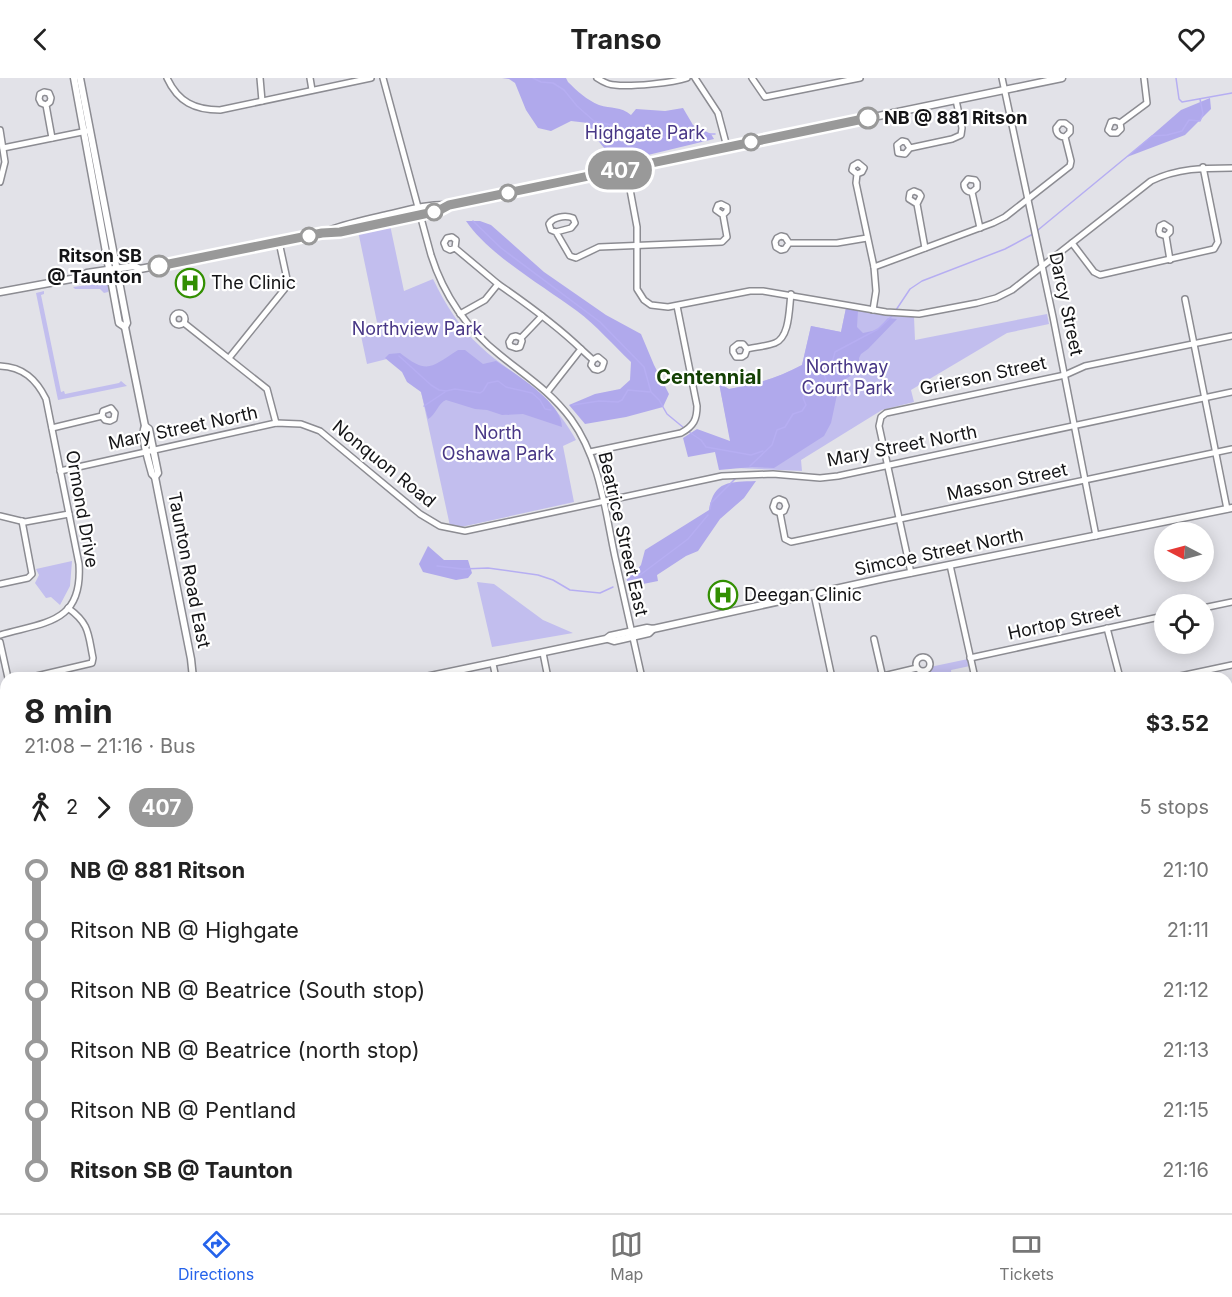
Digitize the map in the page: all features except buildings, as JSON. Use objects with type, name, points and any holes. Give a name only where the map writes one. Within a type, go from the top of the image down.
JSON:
[{"type":"main road","name":"Taunton Road East","points":[[74,78],[87,131],[114,273],[127,323],[125,327],[145,426],[149,429],[152,474],[155,477],[193,672]]},
{"type":"main road","name":"Taunton Road East","points":[[80,78],[87,131]]},
{"type":"main road","points":[[0,292],[81,277],[87,273],[137,272],[140,269],[279,242],[322,233],[339,226],[419,211],[436,204],[449,205],[1062,78]]},
{"type":"main road","name":"Simcoe Street North","points":[[460,672],[608,639],[614,640],[632,634],[648,633],[653,629],[911,573],[1230,508]]},
{"type":"main road","name":"Taunton Road East","points":[[193,668],[195,672]]},
{"type":"street","points":[[167,78],[177,95],[187,104],[197,108],[220,110],[371,78]]},
{"type":"street","points":[[260,78],[262,101]]},
{"type":"street","points":[[310,78],[312,90]]},
{"type":"street","name":"Beatrice Street East","points":[[383,78],[440,280],[460,314],[474,331],[499,355],[548,391],[571,420],[590,452],[596,467],[641,672]]},
{"type":"street","points":[[597,78],[604,83],[616,86],[687,78]]},
{"type":"street","points":[[695,78],[718,113],[726,147]]},
{"type":"street","points":[[752,78],[765,97],[860,78]]},
{"type":"street","name":"Darcy Street","points":[[1002,78],[1043,267],[1096,536]]},
{"type":"street","points":[[1120,123],[1147,103],[1144,78]]},
{"type":"street","points":[[910,148],[961,135],[962,128],[956,100]]},
{"type":"street","points":[[46,105],[52,138]]},
{"type":"street","points":[[0,130],[5,167],[0,182]]},
{"type":"street","points":[[3,148],[87,131]]},
{"type":"street","points":[[874,267],[1005,217],[1070,166],[1071,161],[1065,137]]},
{"type":"street","points":[[626,168],[637,227],[637,289],[644,300],[651,305],[661,308],[750,291],[774,291],[894,314],[919,314],[996,298],[1012,290],[1043,267],[1151,181],[1181,170],[1203,167],[1232,168]]},
{"type":"street","points":[[1072,243],[1094,272],[1100,274],[1210,252],[1217,246],[1217,238],[1203,167]]},
{"type":"street","points":[[857,174],[856,183],[874,267],[876,291],[873,310]]},
{"type":"street","points":[[972,192],[980,228]]},
{"type":"street","points":[[917,204],[925,248]]},
{"type":"street","points":[[556,232],[571,228],[575,223],[573,218],[562,217],[550,222],[549,227],[556,232],[572,258],[579,258],[599,248],[722,242],[727,237],[723,215]]},
{"type":"street","points":[[1166,236],[1170,260]]},
{"type":"street","points":[[789,243],[837,243],[867,238]]},
{"type":"street","points":[[229,358],[287,286],[279,242]]},
{"type":"street","points":[[456,248],[498,284],[542,315],[593,360]]},
{"type":"street","points":[[460,314],[485,300],[498,284]]},
{"type":"street","points":[[747,349],[776,343],[782,338],[791,294]]},
{"type":"street","points":[[1185,299],[1216,452],[1230,508]]},
{"type":"street","points":[[590,452],[681,433],[694,424],[697,406],[677,306]]},
{"type":"street","points":[[521,338],[542,315]]},
{"type":"street","points":[[184,323],[267,389],[276,423]]},
{"type":"street","name":"Grierson Street","points":[[888,465],[879,426],[881,417],[893,410],[1065,375],[1085,366],[1232,336]]},
{"type":"street","points":[[548,391],[581,349]]},
{"type":"street","name":"Ormond Drive","points":[[0,366],[25,372],[39,385],[46,399],[79,564],[80,582],[76,596],[68,608]]},
{"type":"street","name":"Mary Street North","points":[[471,531],[722,476],[772,474],[820,478],[838,476],[1232,392]]},
{"type":"street","points":[[52,428],[102,416]]},
{"type":"street","name":"Mary Street North","points":[[60,471],[276,423]]},
{"type":"street","name":"Nonquon Road","points":[[276,423],[297,423],[314,428],[420,514],[446,528],[471,531]]},
{"type":"street","name":"Masson Street","points":[[780,513],[787,542],[899,521],[1232,449]]},
{"type":"street","points":[[888,465],[911,573]]},
{"type":"street","points":[[0,516],[22,521],[69,514]]},
{"type":"street","points":[[0,584],[28,578],[32,574],[22,521]]},
{"type":"street","points":[[950,565],[974,672]]},
{"type":"street","points":[[814,594],[831,672]]},
{"type":"street","points":[[1214,606],[1232,602]]},
{"type":"street","points":[[0,634],[45,624],[68,608],[81,617],[85,624],[93,658],[92,663],[54,672]]},
{"type":"street","name":"Hortop Street","points":[[970,658],[1154,618]]},
{"type":"street","points":[[1107,628],[1118,672]]},
{"type":"street","points":[[874,639],[882,672]]},
{"type":"street","points":[[0,642],[7,672]]},
{"type":"street","points":[[543,653],[547,672]]},
{"type":"street","points":[[493,664],[495,672]]},
{"type":"street","points":[[1199,672],[1232,665]]},
{"type":"street","points":[[902,672],[917,668]]},
{"type":"green space","name":"Highgate Park","points":[[502,78],[566,78],[590,101],[623,110],[631,115],[636,109],[665,111],[683,108],[693,125],[711,134],[714,139],[619,162],[601,144],[588,123],[571,121],[551,131],[538,128],[526,110],[515,83]]},
{"type":"green space","points":[[1210,98],[1211,109],[1185,135],[1127,157],[1181,110]]},
{"type":"green space","points":[[466,221],[480,221],[491,225],[544,272],[606,315],[641,334],[669,394],[663,407],[626,417],[585,424],[569,405],[595,394],[620,389],[630,380],[631,362],[584,317],[502,258],[476,234]]},
{"type":"green space","name":"North Oshawa Park","points":[[390,225],[404,291],[433,279],[454,315],[473,340],[543,396],[569,428],[576,440],[563,446],[574,502],[461,527],[450,526],[420,387],[391,358],[367,364],[360,331],[378,327],[358,231]]},
{"type":"green space","points":[[104,283],[110,286],[108,292],[104,293],[100,289],[75,289],[73,287]]},
{"type":"green space","points":[[44,291],[41,295],[61,392],[64,391],[65,394],[121,381],[127,386],[58,400],[36,293]]},
{"type":"green space","name":"Northway Court Park","points":[[846,308],[914,317],[915,340],[1047,314],[1049,324],[1007,333],[911,390],[914,402],[882,410],[801,460],[802,471],[736,468],[719,383],[729,389],[758,383],[802,365],[811,326],[841,332]]},
{"type":"green space","points":[[846,308],[858,310],[857,327],[863,333],[877,330],[888,318],[897,319],[861,354],[860,370],[844,380],[838,390],[831,423],[824,436],[774,468],[719,470],[715,452],[688,457],[683,438],[697,429],[730,441],[719,383],[729,389],[758,383],[802,365],[811,326],[841,332]]},
{"type":"green space","points":[[458,350],[465,350],[483,364],[496,361],[525,381],[554,408],[562,427],[523,414],[502,415],[446,400],[428,419],[421,392],[407,382],[402,372],[385,358],[389,354],[400,353],[417,364],[429,366]]},
{"type":"green space","points":[[756,481],[744,498],[720,519],[698,551],[657,575],[658,581],[628,587],[626,574],[634,573],[641,565],[645,550],[709,510],[711,500],[719,488],[731,483]]},
{"type":"green space","points":[[428,546],[444,560],[468,560],[472,573],[468,578],[456,580],[423,572],[419,564]]},
{"type":"green space","points":[[72,561],[70,586],[60,605],[51,597],[46,598],[35,583],[39,575],[36,569]]},
{"type":"green space","points":[[477,582],[494,584],[543,620],[573,633],[492,647]]},
{"type":"green space","points":[[968,659],[970,666],[951,670],[951,672],[925,672],[930,667]]},
{"type":"waterway","points":[[533,78],[541,82],[553,83],[564,90],[594,121],[663,137],[715,134]]},
{"type":"waterway","points":[[1176,78],[1179,99],[1182,102],[1232,93]]},
{"type":"waterway","points":[[1038,230],[1152,136],[1182,131],[1189,120],[1200,121],[1203,114],[1200,99]]},
{"type":"waterway","points":[[473,221],[501,248],[600,322],[644,367],[651,392],[667,414],[684,428]]},
{"type":"waterway","points":[[896,310],[910,289],[922,281],[1005,249],[1033,234]]},
{"type":"waterway","points":[[750,466],[772,445],[777,430],[785,427],[793,414],[802,411],[806,405],[804,395],[811,393],[824,383],[826,380],[823,370],[832,363],[835,352],[878,329],[892,316]]},
{"type":"waterway","points":[[399,356],[439,390],[455,389],[480,393],[488,383],[498,381],[506,387],[532,393],[545,409],[551,410]]},
{"type":"waterway","points":[[573,405],[599,401],[618,402],[628,390],[650,392]]},
{"type":"waterway","points":[[424,406],[445,392]]},
{"type":"waterway","points":[[689,432],[701,440],[706,447],[751,455],[763,451]]},
{"type":"waterway","points":[[710,509],[711,503],[736,478]]},
{"type":"waterway","points":[[629,579],[636,578],[688,539],[708,515]]},
{"type":"waterway","points":[[437,566],[463,569],[488,568],[538,575],[553,580],[570,590],[600,593],[613,587]]},
{"type":"bus line","name":"407","points":[[159,266],[322,233],[340,232],[438,211],[449,205],[868,118]]},
{"type":"place","name":"NB @ 881 Ritson","points":[[868,118]]},
{"type":"place","name":"Ritson SB @ Taunton","points":[[159,266]]},
{"type":"place","name":"The Clinic","points":[[190,283]]},
{"type":"place","name":"Deegan Clinic","points":[[723,595]]},
{"type":"district","name":"Centennial","points":[[709,377]]},
{"type":"park label","name":"Northview Park","points":[[417,329]]}]
